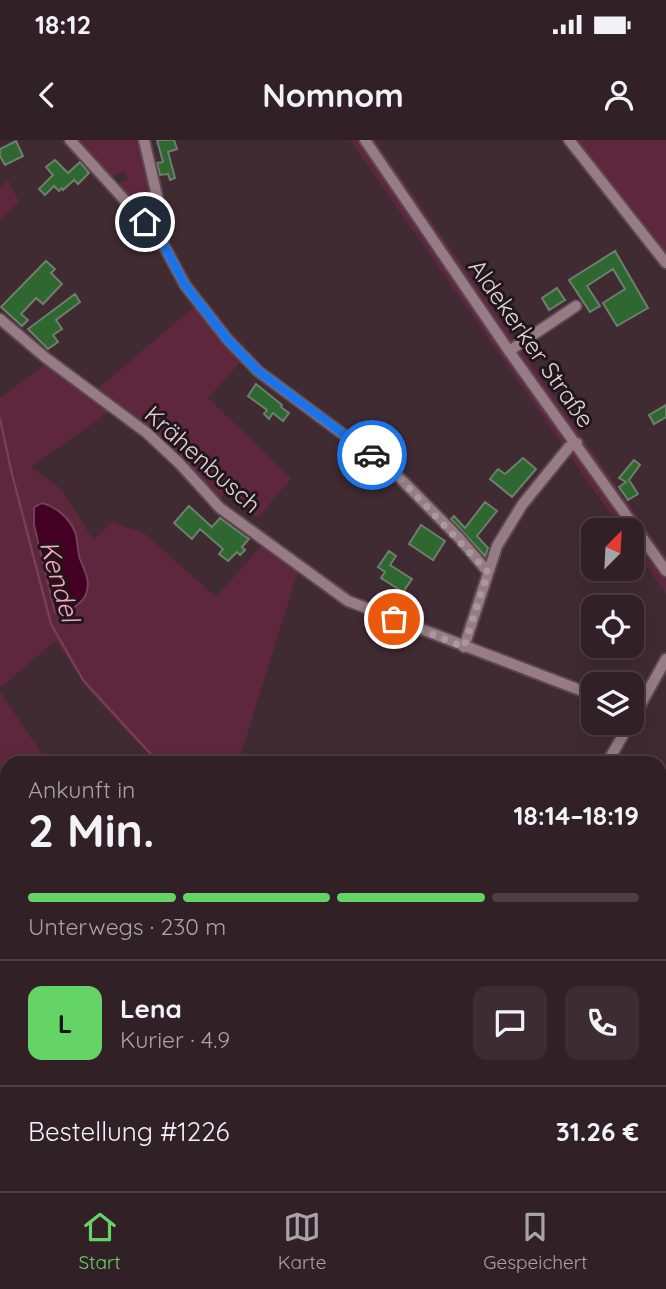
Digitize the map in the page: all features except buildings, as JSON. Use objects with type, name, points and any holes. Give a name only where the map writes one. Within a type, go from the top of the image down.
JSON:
[{"type":"street","points":[[70,140],[161,240],[185,285],[228,340],[258,371],[394,472],[488,572]]},
{"type":"street","points":[[145,140],[161,213],[161,240]]},
{"type":"street","name":"Aldekerker Straße","points":[[365,140],[509,351],[666,570]]},
{"type":"street","points":[[569,140],[666,263]]},
{"type":"street","points":[[509,351],[576,306]]},
{"type":"street","name":"Krähenbusch","points":[[0,319],[65,373],[147,433],[220,508],[348,601],[581,691]]},
{"type":"street","points":[[464,647],[497,546],[522,505],[569,447],[577,443]]},
{"type":"street","points":[[644,696],[666,659]]},
{"type":"street","points":[[611,756],[622,735]]},
{"type":"shaded area","points":[[74,140],[141,140],[159,231],[116,185],[129,179],[124,171],[110,178]]},
{"type":"shaded area","points":[[350,140],[358,140],[569,440],[564,447]]},
{"type":"shaded area","points":[[370,140],[375,140],[515,341],[511,342]]},
{"type":"shaded area","points":[[578,140],[666,140],[666,257],[578,144]]},
{"type":"shaded area","points":[[8,180],[19,202],[0,220],[0,187]]},
{"type":"shaded area","points":[[196,305],[242,360],[208,398],[291,478],[258,518],[227,491],[218,502],[94,392]]},
{"type":"shaded area","points":[[519,347],[639,518],[633,518],[516,350]]},
{"type":"shaded area","points":[[47,363],[110,411],[31,467],[62,490],[93,540],[112,522],[144,533],[216,597],[263,544],[298,571],[240,756],[150,756],[90,692],[56,640],[0,688],[0,398]],"holes":[[[42,503],[58,510],[76,533],[75,545],[87,574],[79,604],[69,610],[45,575],[33,516],[34,507]]]},
{"type":"shaded area","points":[[573,449],[576,451],[623,518],[614,518],[567,452]]},
{"type":"shaded area","points":[[644,526],[666,557],[666,565],[644,533]]},
{"type":"shaded area","points":[[644,548],[666,579],[666,594],[644,562]]},
{"type":"shaded area","points":[[0,692],[43,756],[0,756]]},
{"type":"water","points":[[42,503],[61,513],[72,527],[87,579],[88,587],[84,599],[66,616],[61,617],[55,612],[34,525],[34,507]]},
{"type":"waterway","name":"Kendel","points":[[0,419],[51,624],[83,680],[153,756]]},
{"type":"way so far","points":[[372,455],[394,472],[459,538],[488,572],[464,647],[394,619]]},
{"type":"route","points":[[145,222],[161,240],[185,285],[228,340],[258,371],[372,455]]}]
